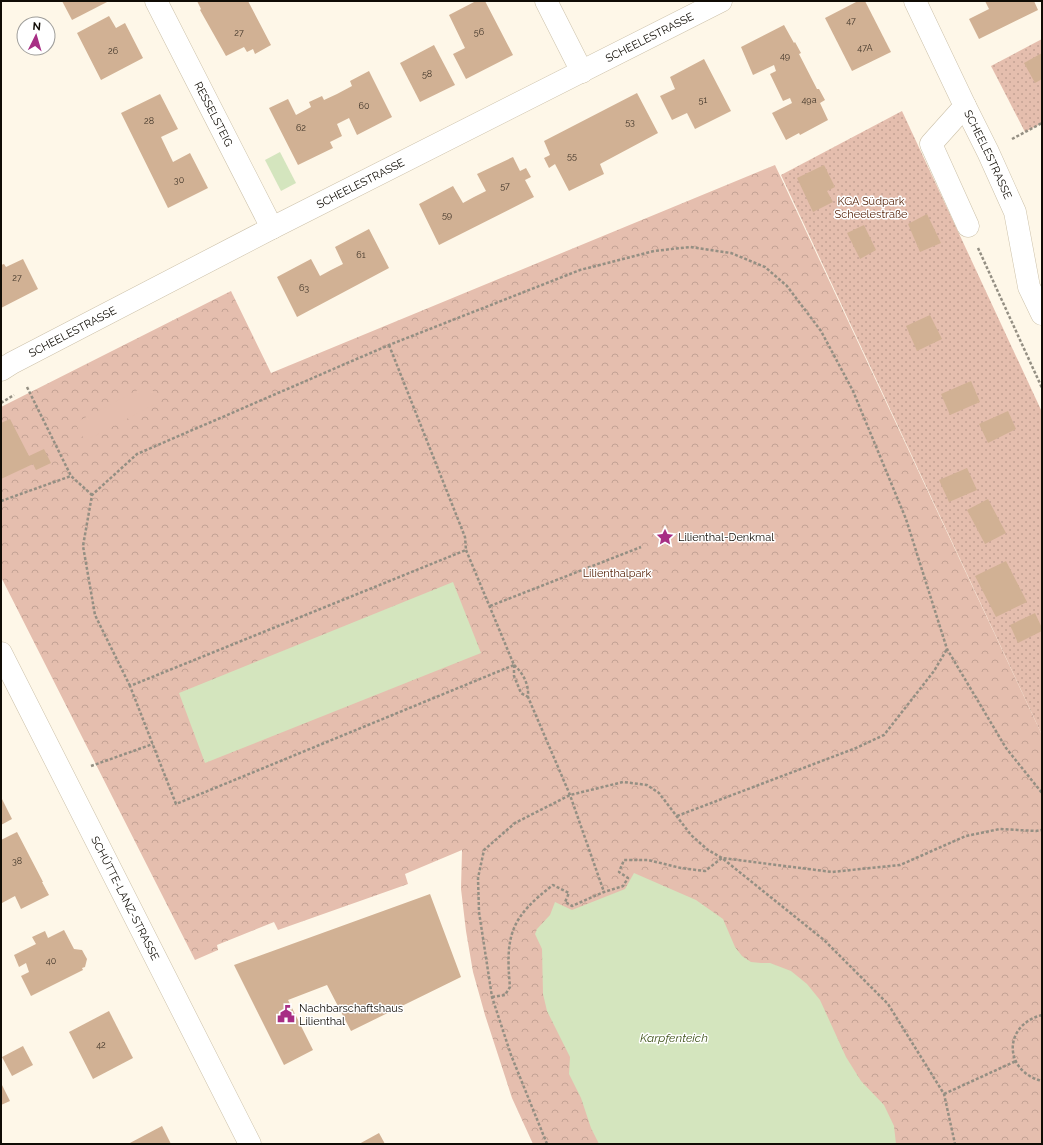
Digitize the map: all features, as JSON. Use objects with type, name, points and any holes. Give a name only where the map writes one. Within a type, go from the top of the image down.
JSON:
[{"type":"street","name":"RESSELSTEIG","points":[[156,1],[272,228]]},
{"type":"street","points":[[546,1],[582,72]]},
{"type":"street","name":"SCHEELESTRASSE","points":[[1,370],[272,228],[721,1]]},
{"type":"street","name":"SCHEELESTRASSE","points":[[916,1],[1015,212],[1029,287],[1042,314]]},
{"type":"street","points":[[965,106],[931,144],[968,226]]},
{"type":"street","name":"SCHÜTTE-LANZ-STRASSE","points":[[1,653],[250,1144]]},
{"type":"path","points":[[988,152],[1042,123]]},
{"type":"path","points":[[968,226],[1042,388]]},
{"type":"path","points":[[514,665],[176,804],[130,686],[95,616],[83,546],[92,495],[137,454],[389,345],[580,270],[654,251],[690,247],[731,253],[765,266],[787,286],[822,331],[853,391],[906,520],[947,649],[1006,748],[1042,793]]},
{"type":"path","points":[[389,345],[465,537],[466,550],[514,665],[514,676],[521,693],[528,696]]},
{"type":"path","points":[[27,387],[70,476],[92,495]]},
{"type":"path","points":[[1,501],[70,476]]},
{"type":"path","points":[[490,606],[641,547]]},
{"type":"path","points":[[130,686],[466,550]]},
{"type":"path","points":[[677,816],[856,748],[884,735],[934,671],[947,649]]},
{"type":"path","points":[[514,665],[522,672],[524,677],[529,690],[528,696],[570,795],[604,892]]},
{"type":"path","points":[[91,766],[153,744]]},
{"type":"path","points":[[547,1144],[511,1054],[492,997],[479,912],[478,878],[484,850],[516,823],[570,795],[623,782],[647,785],[659,794],[691,835],[708,850],[722,858],[824,940],[888,1004],[944,1094],[955,1144]]},
{"type":"path","points":[[492,997],[505,995],[510,987],[508,963],[510,939],[520,916],[534,899],[553,885],[569,893],[565,902],[572,906],[604,892],[623,886],[628,878],[619,872],[624,860],[648,860],[681,868],[705,871],[722,858],[832,872],[900,865],[966,836],[1000,829],[1042,830]]},
{"type":"path","points":[[1042,1015],[1034,1017],[1026,1022],[1015,1035],[1013,1043],[1013,1052],[1016,1061],[1026,1074],[1042,1081]]},
{"type":"path","points":[[944,1094],[1016,1061]]},
{"type":"green space","points":[[1042,39],[1042,123],[1025,132],[991,66]]},
{"type":"green space","name":"KGA Südpark Scheelestraße","points":[[902,111],[1042,412],[1042,735],[781,175]]},
{"type":"green space","name":"Lilienthalpark","points":[[775,165],[1042,735],[1042,1144],[533,1144],[512,1098],[485,1015],[473,972],[461,889],[462,850],[405,874],[408,884],[278,930],[274,922],[217,945],[218,950],[195,960],[1,577],[1,407],[231,291],[271,373]]},
{"type":"green space","points":[[149,384],[159,402],[85,441],[75,423]]},
{"type":"water","points":[[280,152],[296,183],[281,191],[265,160]]},
{"type":"water","points":[[453,582],[481,653],[205,763],[179,693]]},
{"type":"water","name":"Karpfenteich","points":[[634,873],[696,900],[723,919],[735,947],[742,956],[751,962],[770,963],[791,971],[807,984],[820,1000],[846,1057],[861,1081],[884,1105],[894,1126],[896,1144],[599,1144],[591,1128],[581,1098],[569,1074],[570,1057],[547,1011],[543,994],[542,949],[535,934],[537,929],[550,915],[555,902],[572,910],[625,889]]},
{"type":"building","points":[[62,1],[109,1],[72,20]]},
{"type":"building","points":[[197,1],[248,1],[271,45],[255,54],[253,49],[247,52],[244,47],[226,56],[200,10],[201,9]]},
{"type":"building","points":[[476,1],[485,1],[513,55],[466,79],[453,54],[465,48],[449,15]]},
{"type":"building","points":[[858,1],[865,1],[891,52],[852,71],[825,18]]},
{"type":"building","points":[[985,1],[1034,1],[1038,10],[979,39],[969,19],[989,9]]},
{"type":"building","points":[[109,16],[116,28],[125,23],[143,58],[101,80],[77,33]]},
{"type":"building","points":[[784,25],[801,53],[799,54],[817,89],[819,89],[825,100],[820,103],[828,120],[800,135],[799,133],[786,140],[772,113],[792,103],[790,98],[783,101],[770,74],[776,71],[774,65],[753,75],[741,47]]},
{"type":"building","points":[[434,45],[455,85],[420,102],[400,63]]},
{"type":"building","points":[[1042,53],[1042,79],[1035,83],[1024,63]]},
{"type":"building","points":[[704,59],[731,111],[695,129],[687,113],[672,120],[660,96],[675,89],[670,77]]},
{"type":"building","points":[[369,71],[392,117],[357,135],[349,118],[337,124],[342,136],[330,142],[333,148],[298,165],[269,108],[288,99],[296,115],[311,107],[309,102],[322,96],[324,100],[337,94],[352,86],[350,81]]},
{"type":"building","points":[[637,93],[658,133],[600,164],[604,174],[569,191],[555,164],[549,168],[544,158],[550,155],[544,141]]},
{"type":"building","points":[[160,94],[178,129],[161,137],[173,162],[190,153],[208,188],[168,208],[121,113]]},
{"type":"building","points":[[513,157],[520,171],[526,168],[531,177],[525,180],[534,197],[439,245],[419,204],[453,186],[463,203],[486,191],[477,174]]},
{"type":"building","points":[[824,165],[835,187],[827,191],[833,202],[813,212],[797,178]]},
{"type":"building","points":[[927,214],[941,243],[920,252],[908,224]]},
{"type":"building","points":[[864,225],[876,250],[860,259],[847,233]]},
{"type":"building","points":[[369,229],[389,268],[297,317],[277,277],[311,259],[320,276],[343,264],[335,247]]},
{"type":"building","points":[[23,259],[38,289],[1,308],[1,265],[4,264],[6,267]]},
{"type":"building","points":[[930,315],[942,339],[917,351],[906,326]]},
{"type":"building","points":[[971,381],[980,402],[950,415],[941,394]]},
{"type":"building","points":[[1008,411],[1016,429],[988,443],[979,424]]},
{"type":"building","points":[[10,419],[29,456],[44,449],[51,463],[36,470],[33,464],[1,479],[1,423]]},
{"type":"building","points":[[967,468],[977,490],[949,502],[939,480]]},
{"type":"building","points":[[988,499],[1006,533],[985,544],[967,510]]},
{"type":"building","points":[[1006,561],[1027,602],[996,617],[975,576]]},
{"type":"building","points":[[1035,613],[1042,631],[1018,643],[1010,625]]},
{"type":"building","points":[[1,797],[12,819],[1,825]]},
{"type":"building","points":[[17,832],[49,895],[21,909],[15,896],[2,903],[1,901],[1,840]]},
{"type":"building","points":[[430,894],[461,977],[351,1031],[327,985],[288,1000],[313,1050],[284,1065],[234,965]]},
{"type":"building","points":[[64,930],[74,949],[82,950],[87,959],[85,967],[82,968],[83,970],[31,996],[21,976],[29,972],[26,963],[19,967],[14,955],[36,944],[32,937],[45,931],[48,938]]},
{"type":"building","points":[[109,1011],[133,1058],[93,1079],[69,1032]]},
{"type":"building","points":[[23,1046],[33,1065],[12,1076],[2,1057]]},
{"type":"building","points":[[1,1083],[10,1101],[1,1105]]},
{"type":"building","points":[[162,1126],[171,1144],[128,1144]]},
{"type":"building","points":[[379,1133],[385,1144],[359,1144]]},
{"type":"place","name":"Lilienthal-Denkmal","points":[[665,537]]},
{"type":"place","name":"Nachbarschaftshaus Lilienthal","points":[[286,1014]]}]
